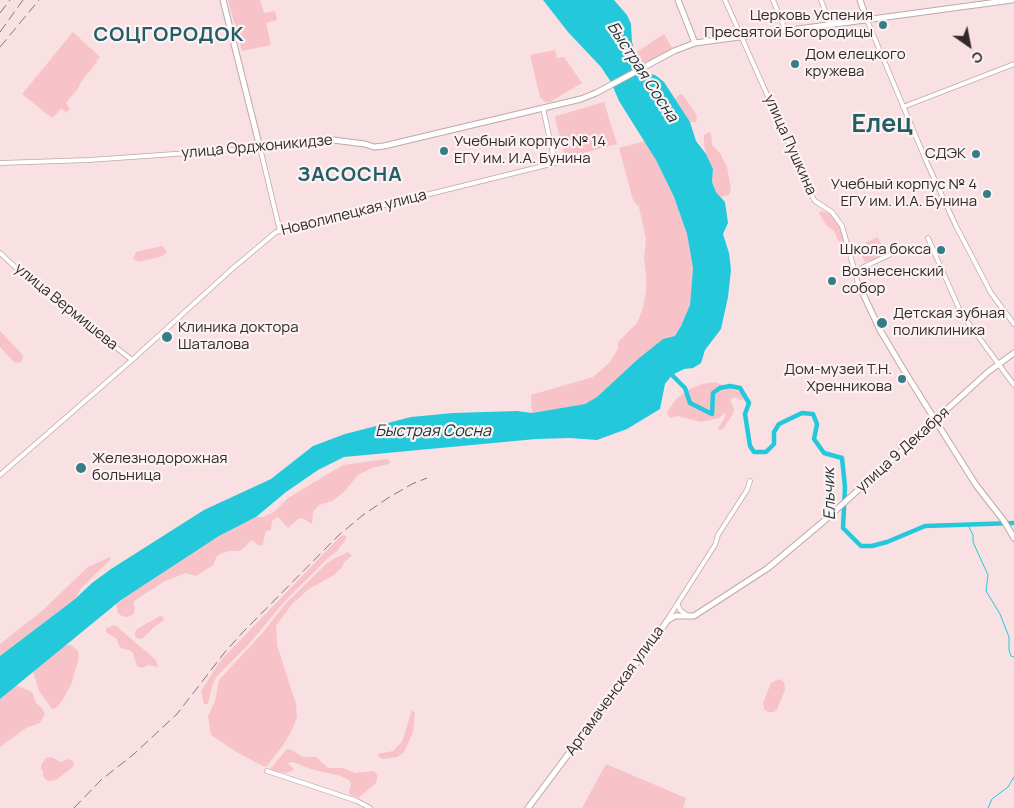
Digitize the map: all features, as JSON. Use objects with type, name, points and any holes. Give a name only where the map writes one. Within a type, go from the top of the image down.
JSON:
[{"type":"main road","points":[[223,0],[260,148]]},
{"type":"main road","points":[[678,0],[695,43]]},
{"type":"main road","points":[[860,0],[867,20]]},
{"type":"main road","name":"улица Орджоникидзе","points":[[260,148],[333,140],[378,147],[568,103],[596,93],[673,52],[695,43],[785,29],[830,25],[1012,0]]},
{"type":"main road","points":[[858,284],[880,330],[976,485],[1014,538]]},
{"type":"main road","name":"улица 9 Декабря","points":[[691,616],[768,568],[824,521],[998,364],[1014,353]]},
{"type":"main road","name":"Аргамаченская улица","points":[[528,808],[667,621],[675,616],[691,616]]},
{"type":"street","name":"улица Пушкина","points":[[725,0],[813,198],[832,212],[840,222],[858,284]]},
{"type":"street","points":[[773,0],[785,29]]},
{"type":"street","points":[[821,0],[830,25]]},
{"type":"street","points":[[867,20],[927,163],[965,243],[991,293],[1014,324]]},
{"type":"street","points":[[903,107],[1014,64]]},
{"type":"street","name":"Новолипецкая улица","points":[[0,475],[276,232],[555,163],[543,108]]},
{"type":"street","name":"улица Орджоникидзе","points":[[0,163],[89,160],[260,148]]},
{"type":"street","points":[[260,148],[280,230]]},
{"type":"street","points":[[928,238],[956,303],[968,323],[1014,385]]},
{"type":"street","name":"улица Вермишева","points":[[0,254],[26,278],[132,360]]},
{"type":"street","points":[[855,270],[889,255]]},
{"type":"street","points":[[667,621],[715,545],[718,535],[747,490],[750,481]]},
{"type":"street","points":[[678,602],[680,610],[691,616]]},
{"type":"street","points":[[267,771],[357,801],[370,808]]},
{"type":"shaded area","points":[[228,0],[260,0],[264,13],[275,11],[277,20],[266,23],[271,45],[242,51]]},
{"type":"shaded area","points":[[73,32],[100,57],[66,103],[70,109],[66,113],[62,108],[52,118],[22,94]]},
{"type":"shaded area","points":[[664,34],[673,49],[643,64],[635,53]]},
{"type":"shaded area","points":[[555,50],[557,58],[564,57],[582,83],[550,102],[545,102],[540,97],[530,55]]},
{"type":"shaded area","points":[[680,94],[683,95],[697,116],[696,122],[690,122],[675,99]]},
{"type":"shaded area","points":[[604,102],[617,144],[565,158],[556,116]]},
{"type":"shaded area","points":[[709,132],[712,145],[720,153],[727,167],[731,189],[729,195],[721,197],[716,192],[712,182],[713,169],[704,145],[704,135]]},
{"type":"shaded area","points":[[645,141],[674,197],[687,234],[693,268],[690,305],[675,336],[663,339],[597,397],[585,404],[532,413],[531,395],[593,377],[609,363],[618,349],[618,342],[637,323],[643,308],[646,291],[644,258],[646,239],[639,207],[633,200],[619,148]]},
{"type":"shaded area","points":[[822,211],[836,220],[842,230],[847,256],[834,231],[827,226],[820,215],[819,212]]},
{"type":"shaded area","points":[[878,237],[885,255],[867,263],[872,259],[865,262],[860,252],[867,248],[865,243]]},
{"type":"shaded area","points":[[162,246],[167,251],[163,256],[138,262],[133,258],[136,252]]},
{"type":"shaded area","points":[[0,331],[22,354],[21,362],[14,362],[0,347]]},
{"type":"shaded area","points":[[715,382],[742,393],[744,398],[742,401],[734,397],[730,400],[734,409],[733,414],[723,429],[718,429],[726,414],[724,413],[719,418],[701,422],[678,416],[670,418],[667,412],[676,399],[690,389],[702,384]]},
{"type":"shaded area","points":[[386,459],[390,461],[389,464],[372,468],[358,475],[343,493],[332,501],[319,505],[313,512],[312,524],[299,518],[288,528],[278,517],[272,521],[271,530],[266,531],[263,544],[259,546],[252,540],[240,551],[222,553],[217,556],[213,565],[196,576],[186,573],[165,581],[140,597],[133,602],[134,614],[128,617],[118,613],[116,604],[121,600],[219,536],[256,517],[263,517],[274,512],[288,498],[343,465]]},
{"type":"shaded area","points":[[343,535],[346,536],[346,539],[337,551],[283,603],[249,644],[216,677],[208,704],[204,704],[201,691],[221,660]]},
{"type":"shaded area","points":[[348,552],[352,556],[344,562],[343,566],[334,575],[309,589],[293,603],[276,626],[277,645],[296,704],[297,717],[284,744],[265,767],[238,753],[211,735],[208,716],[215,701],[219,680],[265,630],[285,604],[325,565]]},
{"type":"shaded area","points":[[110,557],[111,559],[81,588],[75,599],[0,656],[0,644],[42,611],[88,567]]},
{"type":"shaded area","points":[[160,616],[164,620],[143,638],[138,639],[135,636],[137,629]]},
{"type":"shaded area","points":[[115,625],[156,660],[158,667],[149,665],[141,668],[137,666],[133,653],[119,646],[117,639],[106,632],[106,628]]},
{"type":"shaded area","points":[[65,645],[71,645],[77,650],[79,654],[78,661],[71,685],[56,708],[52,709],[39,691],[33,671]]},
{"type":"shaded area","points":[[779,679],[784,682],[785,690],[777,709],[774,712],[768,712],[764,709],[763,703],[771,683]]},
{"type":"shaded area","points":[[16,685],[33,694],[36,703],[45,714],[40,723],[26,728],[0,747],[0,699]]},
{"type":"shaded area","points":[[412,710],[415,713],[413,732],[404,752],[397,757],[382,759],[378,754],[393,751],[402,742]]},
{"type":"shaded area","points":[[287,749],[294,751],[302,757],[316,757],[328,768],[343,768],[355,773],[374,771],[377,775],[377,780],[375,784],[358,798],[350,795],[351,784],[349,780],[341,776],[314,770],[293,762],[287,763],[294,769],[292,771],[287,773],[271,771],[270,769]]},
{"type":"shaded area","points":[[51,757],[61,762],[68,759],[73,761],[74,766],[56,780],[49,781],[43,775],[41,765],[46,758]]},
{"type":"shaded area","points":[[606,764],[686,798],[683,808],[582,808]]},
{"type":"water","name":"Быстрая Сосна","points":[[543,0],[614,0],[627,15],[631,24],[632,42],[636,55],[646,73],[655,75],[664,82],[690,122],[696,141],[706,154],[713,169],[712,182],[716,192],[725,202],[728,223],[723,234],[729,253],[731,270],[728,297],[721,329],[705,350],[701,363],[693,368],[684,369],[672,375],[665,384],[660,409],[627,429],[597,440],[570,438],[536,439],[344,457],[318,470],[286,492],[256,517],[219,536],[121,600],[0,699],[0,656],[111,569],[204,510],[271,479],[313,446],[345,434],[411,417],[453,413],[517,411],[532,413],[585,404],[597,397],[663,339],[675,336],[690,305],[693,268],[687,234],[674,197],[656,160],[619,101],[611,82],[601,67],[568,32]]},
{"type":"waterway","name":"Ельчик","points":[[669,372],[685,388],[690,403],[712,414],[713,393],[720,388],[730,386],[740,388],[749,403],[745,414],[750,446],[754,452],[766,452],[774,444],[774,432],[779,424],[802,413],[813,414],[817,424],[814,439],[824,453],[842,458],[845,487],[843,528],[861,546],[872,546],[887,542],[925,526],[1014,523]]},
{"type":"waterway","points":[[968,525],[973,535],[973,542],[988,575],[986,591],[1000,614],[1009,637],[1009,650],[1011,656],[1014,657]]},
{"type":"waterway","points":[[988,808],[992,799],[1008,787],[1014,777]]},
{"type":"railway","points":[[0,13],[10,0]]},
{"type":"railway","points":[[0,32],[23,0]]},
{"type":"railway","points":[[0,47],[39,0]]},
{"type":"railway","points":[[74,808],[101,780],[134,754],[177,714],[243,632],[339,535],[388,498],[412,484],[427,478]]},
{"type":"place","name":"Церковь Успения Пресвятой Богородицы","points":[[883,25]]},
{"type":"place","name":"Дом елецкого кружева","points":[[795,64]]},
{"type":"place","name":"Учебный корпус № 14 ЕГУ им. И.А. Бунина","points":[[444,151]]},
{"type":"place","name":"СДЭК","points":[[976,154]]},
{"type":"place","name":"Учебный корпус № 4 ЕГУ им. И.А. Бунина","points":[[987,194]]},
{"type":"place","name":"Школа бокса","points":[[941,250]]},
{"type":"place","name":"Вознесенский собор","points":[[832,281]]},
{"type":"place","name":"Детская зубная поликлиника","points":[[882,323]]},
{"type":"place","name":"Клиника доктора Шаталова","points":[[167,337]]},
{"type":"place","name":"Дом-музей Т.Н. Хренникова","points":[[902,379]]},
{"type":"place","name":"Железнодорожная больница","points":[[81,468]]},
{"type":"district","name":"СОЦГОРОДОК","points":[[169,35]]},
{"type":"district","name":"Елец","points":[[882,125]]},
{"type":"district","name":"ЗАСОСНА","points":[[350,175]]}]
